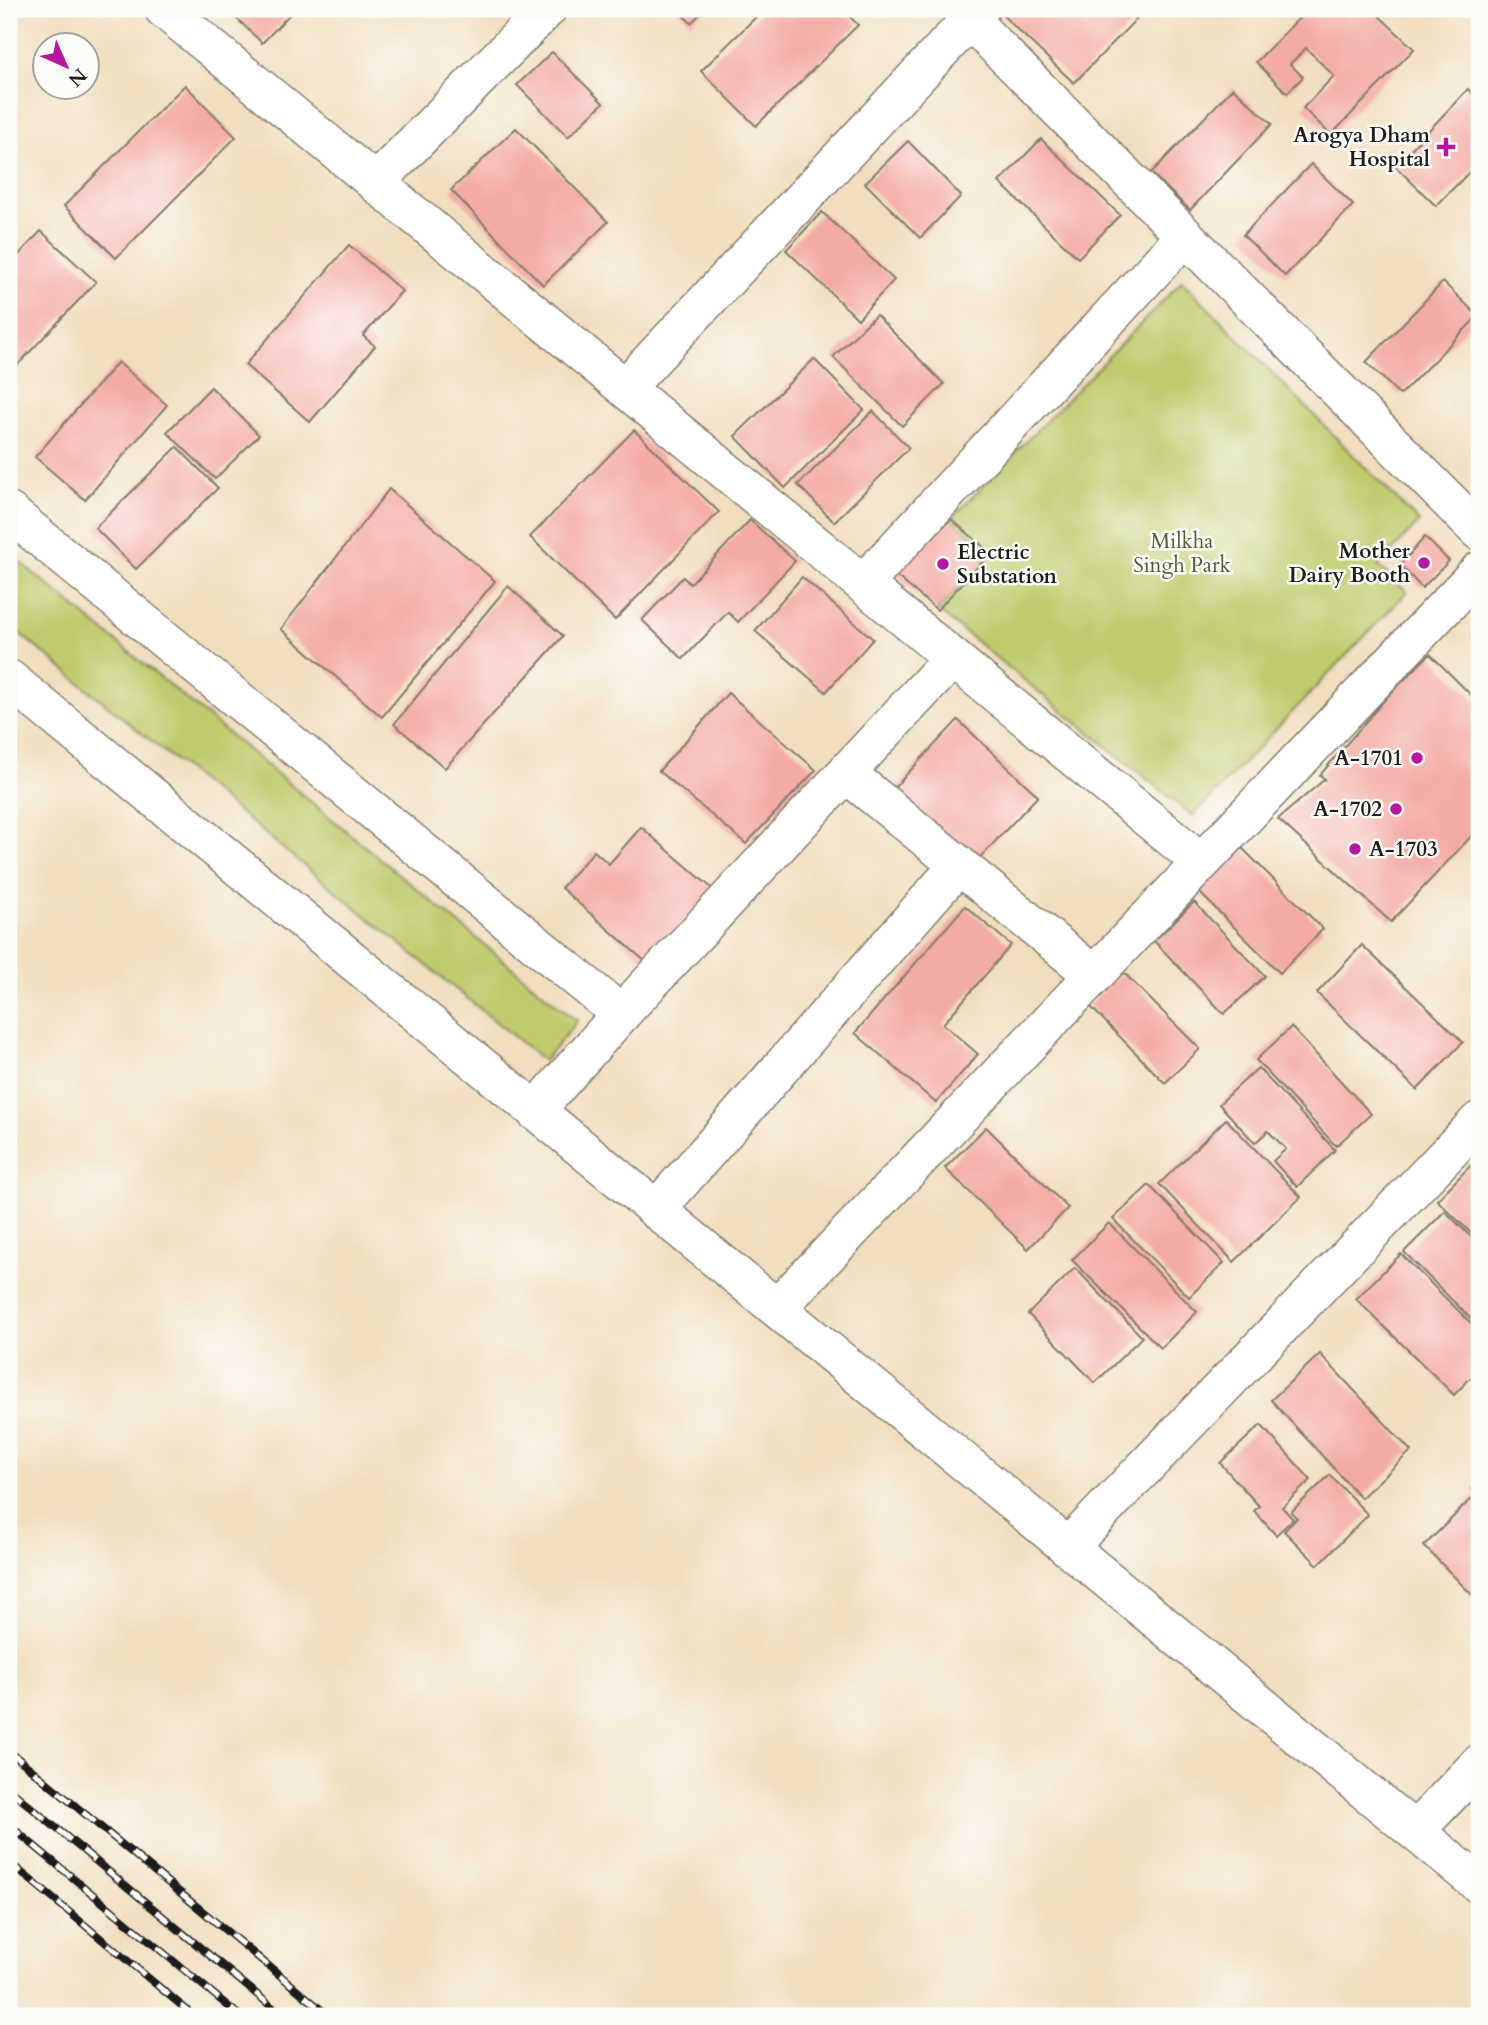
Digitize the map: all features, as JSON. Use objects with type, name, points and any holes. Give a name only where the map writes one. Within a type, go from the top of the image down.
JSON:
[{"type":"street","points":[[164,9],[1201,862]]},
{"type":"street","points":[[376,182],[547,9]]},
{"type":"street","points":[[625,388],[974,14],[1185,236],[1479,531]]},
{"type":"street","points":[[863,584],[1185,236]]},
{"type":"street","points":[[9,512],[621,1014]]},
{"type":"street","points":[[777,1308],[1479,571]]},
{"type":"street","points":[[535,1111],[621,1014],[953,658]]},
{"type":"street","points":[[9,679],[1479,1884]]},
{"type":"street","points":[[847,774],[1094,975]]},
{"type":"street","points":[[656,1210],[959,865]]},
{"type":"street","points":[[1068,1547],[1479,1121]]},
{"type":"street","points":[[1415,1831],[1479,1764]]},
{"type":"green space","name":"Milkha Singh Park","points":[[1182,281],[1419,522],[1378,566],[1407,592],[1193,816],[937,610],[991,553],[951,519]]},
{"type":"green space","points":[[9,553],[577,1021],[544,1061],[9,625]]},
{"type":"building","points":[[227,9],[295,9],[262,43]]},
{"type":"building","points":[[677,9],[705,9],[691,23]]},
{"type":"building","points":[[764,9],[842,9],[858,25],[756,126],[701,71]]},
{"type":"building","points":[[996,9],[1146,9],[1074,83]]},
{"type":"building","points":[[1308,9],[1372,9],[1414,49],[1331,135],[1303,108],[1334,76],[1306,48],[1290,64],[1303,77],[1287,93],[1256,62]]},
{"type":"building","points":[[552,52],[603,103],[568,137],[517,85]]},
{"type":"building","points":[[185,85],[236,137],[116,258],[64,206]]},
{"type":"building","points":[[1233,88],[1272,124],[1190,210],[1151,173]]},
{"type":"building","points":[[1468,89],[1479,100],[1479,162],[1436,206],[1395,166]]},
{"type":"building","points":[[516,128],[608,222],[543,285],[451,190]]},
{"type":"building","points":[[1041,139],[1120,215],[1078,258],[999,182]]},
{"type":"building","points":[[908,141],[961,196],[920,238],[865,183]]},
{"type":"building","points":[[1311,164],[1353,205],[1285,276],[1243,235]]},
{"type":"building","points":[[822,212],[894,280],[858,319],[786,250]]},
{"type":"building","points":[[41,231],[96,282],[9,374],[9,265]]},
{"type":"building","points":[[349,245],[402,291],[363,336],[375,346],[310,422],[245,365]]},
{"type":"building","points":[[1443,282],[1478,316],[1400,395],[1366,362]]},
{"type":"building","points":[[876,315],[944,384],[902,426],[833,357]]},
{"type":"building","points":[[814,359],[864,410],[785,488],[735,436]]},
{"type":"building","points":[[118,362],[167,405],[85,500],[35,457]]},
{"type":"building","points":[[211,387],[259,435],[215,479],[167,432]]},
{"type":"building","points":[[873,411],[909,448],[834,522],[798,485]]},
{"type":"building","points":[[634,430],[719,512],[615,620],[530,537]]},
{"type":"building","points":[[177,447],[218,488],[136,569],[95,528]]},
{"type":"building","points":[[389,489],[495,581],[382,717],[281,629]]},
{"type":"building","name":"Electric Substation","points":[[951,519],[991,553],[937,610],[895,575]]},
{"type":"building","points":[[750,520],[795,561],[738,622],[728,612],[683,659],[642,620],[683,577],[690,584]]},
{"type":"building","name":"Mother Dairy Booth","points":[[1425,537],[1449,561],[1422,588],[1400,565]]},
{"type":"building","points":[[802,577],[873,639],[826,692],[755,631]]},
{"type":"building","points":[[508,586],[563,636],[445,768],[394,724]]},
{"type":"building","points":[[1430,654],[1479,703],[1479,828],[1391,922],[1278,819],[1325,779],[1320,775],[1387,697]]},
{"type":"building","points":[[728,693],[816,770],[746,844],[659,771]]},
{"type":"building","points":[[958,720],[1038,796],[970,868],[890,792]]},
{"type":"building","points":[[641,827],[714,890],[646,962],[561,888],[594,851],[609,864]]},
{"type":"building","points":[[1242,848],[1323,929],[1280,973],[1198,891]]},
{"type":"building","points":[[1194,902],[1265,976],[1224,1014],[1154,941]]},
{"type":"building","points":[[965,906],[1011,945],[943,1024],[978,1054],[936,1103],[855,1033]]},
{"type":"building","points":[[1362,945],[1463,1042],[1417,1090],[1317,993]]},
{"type":"building","points":[[1123,972],[1200,1049],[1165,1083],[1089,1005]]},
{"type":"building","points":[[1291,1027],[1371,1114],[1336,1146],[1256,1060]]},
{"type":"building","points":[[1258,1068],[1335,1150],[1297,1187],[1273,1161],[1286,1149],[1268,1131],[1255,1143],[1219,1104]]},
{"type":"building","points":[[1226,1119],[1301,1197],[1234,1262],[1159,1184]]},
{"type":"building","points":[[986,1127],[1068,1208],[1028,1249],[945,1168]]},
{"type":"building","points":[[1479,1157],[1479,1241],[1437,1200]]},
{"type":"building","points":[[1149,1185],[1224,1263],[1189,1297],[1113,1219]]},
{"type":"building","points":[[1445,1211],[1479,1245],[1479,1327],[1404,1252]]},
{"type":"building","points":[[1109,1223],[1197,1312],[1161,1348],[1072,1260]]},
{"type":"building","points":[[1401,1254],[1479,1331],[1479,1369],[1454,1395],[1356,1299]]},
{"type":"building","points":[[1075,1268],[1142,1337],[1095,1383],[1028,1314]]},
{"type":"building","points":[[1320,1354],[1411,1451],[1361,1498],[1271,1400]]},
{"type":"building","points":[[1261,1425],[1311,1480],[1282,1507],[1293,1519],[1276,1535],[1254,1511],[1259,1506],[1220,1463]]},
{"type":"building","points":[[1330,1475],[1368,1515],[1318,1565],[1284,1531],[1297,1518],[1291,1512]]},
{"type":"building","points":[[1479,1482],[1479,1496],[1472,1489]]},
{"type":"building","points":[[1474,1496],[1479,1501],[1479,1602],[1424,1546]]},
{"type":"railway","points":[[9,1751],[329,2016]]},
{"type":"railway","points":[[9,1789],[283,2016]]},
{"type":"railway","points":[[9,1825],[240,2016]]},
{"type":"railway","points":[[9,1862],[194,2016]]},
{"type":"place","name":"Arogya Dham Hospital","points":[[1446,147]]},
{"type":"place","name":"Mother Dairy Booth","points":[[1424,563]]},
{"type":"place","name":"Electric Substation","points":[[943,564]]},
{"type":"place","name":"A-1701","points":[[1417,758]]},
{"type":"place","name":"A-1702","points":[[1396,809]]},
{"type":"place","name":"A-1703","points":[[1355,849]]}]
